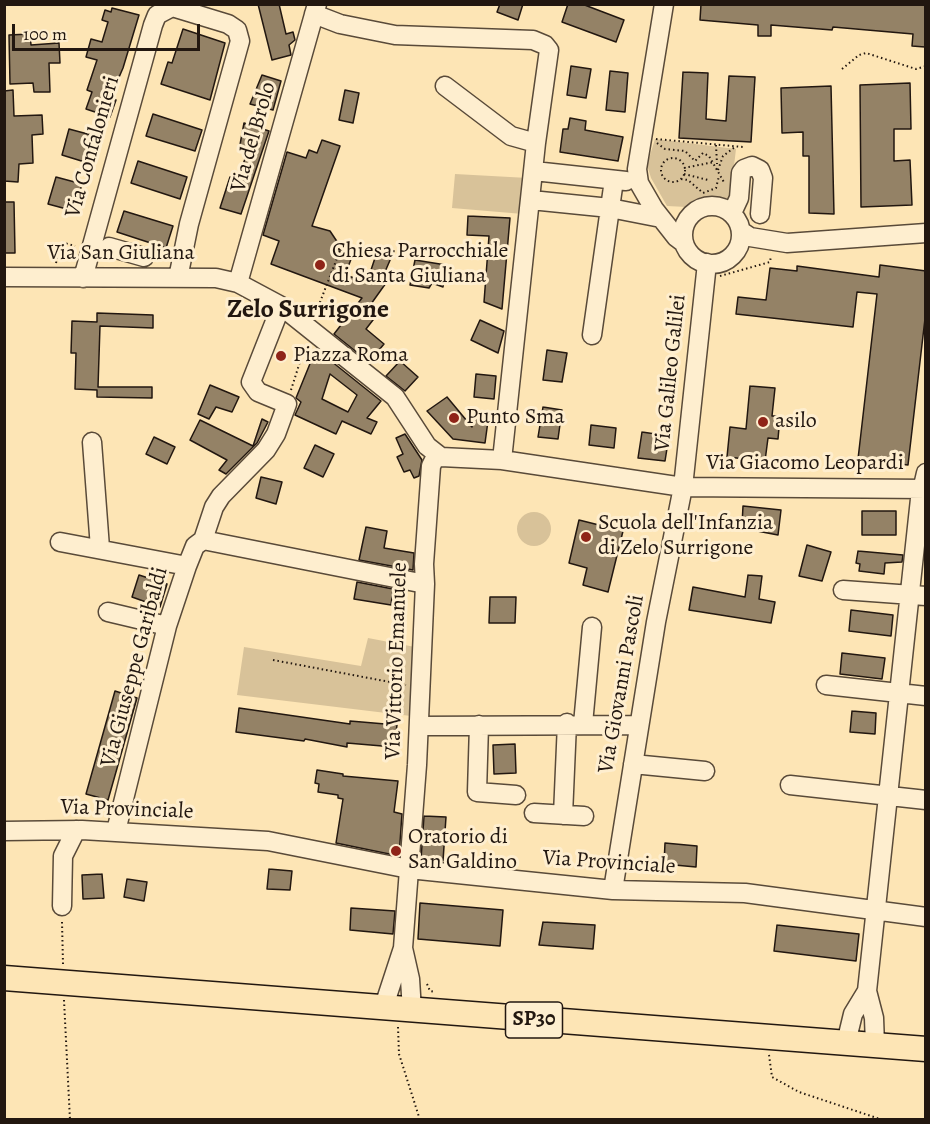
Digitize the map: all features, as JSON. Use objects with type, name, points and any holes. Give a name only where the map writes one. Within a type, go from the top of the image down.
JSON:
[{"type":"main road","name":"SP30","points":[[4,978],[926,1049]]},
{"type":"street","points":[[534,171],[614,180],[650,201],[674,215],[736,200],[760,207],[764,177],[757,168],[744,169],[736,200],[741,231],[740,244],[732,256],[706,272],[684,243],[676,237],[650,201],[637,169],[663,4]]},
{"type":"street","name":"Via Confalonieri","points":[[83,278],[89,250],[157,15],[172,8],[228,24],[239,35],[238,51],[206,159],[178,279]]},
{"type":"street","points":[[316,9],[340,24],[395,35],[533,40],[545,45],[549,50],[536,143],[502,460]]},
{"type":"street","name":"Via del Brolo","points":[[238,283],[316,9]]},
{"type":"street","points":[[445,86],[511,136],[536,143]]},
{"type":"street","points":[[592,334],[619,210],[614,180]]},
{"type":"street","points":[[531,200],[619,210],[638,208],[650,201]]},
{"type":"street","points":[[684,243],[686,223],[694,212]]},
{"type":"street","points":[[741,231],[750,237],[774,242],[926,232]]},
{"type":"street","points":[[109,247],[136,255],[130,278]]},
{"type":"street","name":"Via Galileo Galilei","points":[[683,487],[706,272]]},
{"type":"street","name":"Via San Giuliana","points":[[4,277],[216,278],[238,283]]},
{"type":"street","points":[[238,283],[281,306],[395,398],[436,456]]},
{"type":"street","points":[[281,306],[251,382],[258,392],[287,404]]},
{"type":"street","name":"Via Giuseppe Garibaldi","points":[[116,831],[166,626],[195,546],[202,540],[208,518],[221,496],[266,450],[276,434],[287,404]]},
{"type":"street","points":[[92,442],[100,548]]},
{"type":"street","name":"Via Giacomo Leopardi","points":[[436,456],[502,460],[683,487],[924,484]]},
{"type":"street","name":"Via Vittorio Emanuele","points":[[403,948],[419,726],[424,564],[431,466],[436,456]]},
{"type":"street","points":[[875,1045],[874,1018],[867,991],[898,693],[917,595],[924,484]]},
{"type":"street","name":"Via Giovanni Pascoli","points":[[613,890],[656,622],[683,487]]},
{"type":"street","points":[[202,540],[425,584]]},
{"type":"street","points":[[60,543],[100,548],[187,566]]},
{"type":"street","points":[[843,590],[917,595]]},
{"type":"street","points":[[108,612],[166,626]]},
{"type":"street","points":[[563,815],[575,724],[592,627]]},
{"type":"street","points":[[826,685],[926,696]]},
{"type":"street","points":[[479,725],[477,792],[516,795]]},
{"type":"street","points":[[419,726],[639,725]]},
{"type":"street","points":[[633,764],[705,771]]},
{"type":"street","points":[[790,785],[926,800]]},
{"type":"street","points":[[534,813],[584,816]]},
{"type":"street","points":[[62,906],[63,856],[76,830]]},
{"type":"street","name":"Via Provinciale","points":[[4,831],[116,831],[268,841],[409,869],[613,890],[745,893],[926,917]]},
{"type":"street","points":[[397,1010],[403,948]]},
{"type":"street","points":[[397,1010],[410,979],[403,948]]},
{"type":"street","points":[[846,1042],[853,1014],[867,991]]},
{"type":"path","points":[[842,69],[866,52],[916,69],[926,66]]},
{"type":"path","points":[[736,200],[714,162],[705,153],[695,161],[685,151],[661,148],[653,138],[743,147]]},
{"type":"path","points":[[716,144],[719,172]]},
{"type":"path","points":[[681,179],[684,174],[682,162],[673,159],[663,163],[662,174],[669,182],[688,180],[699,191],[707,193],[718,184],[723,156],[736,146]]},
{"type":"path","points":[[673,159],[674,149]]},
{"type":"path","points":[[684,168],[714,162]]},
{"type":"path","points":[[684,174],[708,180]]},
{"type":"path","points":[[52,278],[61,242],[89,250]]},
{"type":"path","points":[[706,272],[770,262],[774,242]]},
{"type":"path","points":[[287,404],[310,328],[341,248]]},
{"type":"path","points":[[273,660],[421,686]]},
{"type":"path","points":[[62,906],[63,982],[70,1119]]},
{"type":"path","points":[[425,981],[430,991],[442,993]]},
{"type":"path","points":[[397,1010],[399,1054],[420,1119]]},
{"type":"path","points":[[770,1037],[769,1063],[772,1077],[799,1092],[883,1119]]},
{"type":"shaded area","points":[[655,139],[736,149],[730,200],[701,197],[687,207],[667,206],[651,178],[647,165]]},
{"type":"shaded area","points":[[455,174],[528,178],[523,214],[452,208]]},
{"type":"shaded area","points":[[534,512],[546,517],[551,529],[546,541],[534,546],[522,541],[517,529],[522,517]]},
{"type":"shaded area","points":[[368,638],[415,647],[411,716],[237,695],[244,647],[361,666]]},
{"type":"building","points":[[258,4],[279,4],[286,34],[293,32],[295,40],[289,45],[291,55],[272,60]]},
{"type":"building","points":[[500,4],[523,4],[518,20],[497,12]]},
{"type":"building","points":[[568,4],[582,4],[624,20],[616,42],[562,22]]},
{"type":"building","points":[[701,4],[926,4],[925,47],[912,46],[913,34],[833,27],[832,30],[771,25],[771,36],[758,36],[758,25],[700,20]]},
{"type":"building","points":[[112,8],[139,15],[123,68],[110,98],[116,100],[110,117],[86,109],[92,92],[87,90],[97,60],[86,57],[91,39],[102,42],[108,22],[102,20],[105,10],[111,12]]},
{"type":"building","points":[[183,29],[225,43],[210,100],[161,84],[168,62],[172,63]]},
{"type":"building","points":[[30,34],[31,45],[59,43],[60,63],[49,63],[50,92],[34,92],[33,83],[10,84],[9,35]]},
{"type":"building","points":[[571,66],[591,69],[586,98],[567,95]]},
{"type":"building","points":[[610,71],[628,73],[625,112],[606,110]]},
{"type":"building","points":[[683,72],[708,73],[706,119],[726,121],[729,76],[755,77],[751,142],[679,138]]},
{"type":"building","points":[[262,75],[281,81],[273,110],[250,104]]},
{"type":"building","points":[[910,83],[911,129],[894,129],[894,161],[910,160],[912,205],[861,207],[860,85]]},
{"type":"building","points":[[831,86],[834,214],[809,213],[809,156],[803,156],[803,132],[782,133],[781,88]]},
{"type":"building","points":[[13,90],[14,116],[42,115],[43,134],[32,135],[33,163],[19,164],[18,182],[4,181],[4,91]]},
{"type":"building","points":[[345,90],[359,93],[353,123],[339,120]]},
{"type":"building","points":[[153,114],[202,130],[195,151],[146,136]]},
{"type":"building","points":[[570,118],[586,121],[585,130],[623,137],[618,161],[560,152],[563,129],[568,129]]},
{"type":"building","points":[[244,123],[269,131],[241,214],[220,208],[230,177],[238,179],[247,153],[239,150]]},
{"type":"building","points":[[69,129],[95,136],[88,163],[62,155]]},
{"type":"building","points":[[322,140],[340,146],[312,226],[330,231],[338,243],[336,248],[353,254],[345,275],[367,282],[379,246],[394,251],[381,281],[386,283],[371,304],[380,311],[366,329],[384,344],[369,362],[334,334],[362,298],[271,264],[279,241],[263,235],[287,152],[306,158],[309,150],[317,153]]},
{"type":"building","points":[[138,161],[187,177],[180,199],[131,183]]},
{"type":"building","points":[[56,177],[82,184],[74,211],[48,204]]},
{"type":"building","points":[[4,202],[14,202],[15,253],[4,253]]},
{"type":"building","points":[[124,211],[173,226],[166,248],[117,232]]},
{"type":"building","points":[[468,216],[510,218],[502,309],[484,302],[489,236],[467,235]]},
{"type":"building","points":[[415,260],[446,265],[443,287],[432,283],[429,288],[410,285]]},
{"type":"building","points":[[880,265],[926,271],[926,310],[908,465],[858,459],[877,294],[857,292],[853,327],[736,314],[738,297],[766,300],[770,268],[797,271],[797,266],[879,277]]},
{"type":"building","points":[[97,313],[153,315],[153,328],[100,326],[98,387],[152,387],[152,398],[97,397],[97,390],[75,389],[76,353],[71,353],[72,321],[97,322]]},
{"type":"building","points":[[480,320],[504,331],[498,353],[471,340]]},
{"type":"building","points":[[316,349],[381,401],[367,418],[377,422],[371,434],[342,421],[336,434],[295,415],[301,402],[296,398]],"holes":[[[330,374],[357,395],[348,412],[322,399]]]},
{"type":"building","points":[[547,350],[567,353],[562,382],[543,380]]},
{"type":"building","points":[[400,361],[418,377],[405,391],[386,376]]},
{"type":"building","points":[[476,374],[496,376],[494,399],[474,397]]},
{"type":"building","points":[[210,385],[239,397],[232,412],[216,407],[209,419],[198,414]]},
{"type":"building","name":"asilo","points":[[750,386],[775,388],[772,416],[780,416],[778,439],[768,438],[765,461],[727,457],[730,427],[746,429]]},
{"type":"building","name":"Punto Sma","points":[[447,397],[472,427],[473,418],[488,421],[485,443],[453,439],[427,411]]},
{"type":"building","points":[[543,407],[562,410],[558,439],[538,437]]},
{"type":"building","points":[[262,419],[268,422],[257,443],[226,474],[219,470],[227,460],[190,440],[200,420],[253,446]]},
{"type":"building","points":[[591,425],[616,428],[614,448],[589,445]]},
{"type":"building","points":[[642,432],[669,436],[665,461],[638,458]]},
{"type":"building","points":[[405,434],[422,460],[419,476],[414,478],[410,470],[404,472],[397,457],[403,454],[396,438]]},
{"type":"building","points":[[154,437],[175,447],[167,464],[146,454]]},
{"type":"building","points":[[315,445],[334,454],[323,477],[304,468]]},
{"type":"building","points":[[261,477],[282,482],[276,504],[256,498]]},
{"type":"building","points":[[743,506],[781,510],[778,535],[757,531],[757,527],[742,525]]},
{"type":"building","points":[[862,511],[896,511],[896,535],[862,535]]},
{"type":"building","points":[[579,520],[623,531],[608,592],[583,585],[587,568],[569,563]]},
{"type":"building","points":[[366,527],[387,531],[384,548],[414,553],[413,570],[359,560]]},
{"type":"building","points":[[807,545],[831,552],[822,581],[799,576]]},
{"type":"building","points":[[858,551],[903,555],[902,562],[885,563],[884,574],[859,571],[860,564],[856,563]]},
{"type":"building","points":[[139,575],[167,584],[160,607],[132,597]]},
{"type":"building","points":[[748,575],[762,576],[759,599],[775,602],[771,623],[689,610],[693,587],[745,597]]},
{"type":"building","points":[[357,582],[393,589],[391,605],[354,599]]},
{"type":"building","points":[[490,597],[516,597],[515,623],[489,623]]},
{"type":"building","points":[[851,610],[893,615],[891,636],[849,631]]},
{"type":"building","points":[[842,653],[885,658],[882,679],[840,674]]},
{"type":"building","points":[[115,691],[137,698],[108,800],[86,794]]},
{"type":"building","points":[[239,708],[350,724],[350,721],[397,725],[394,747],[347,743],[347,747],[305,739],[304,741],[236,732]]},
{"type":"building","points":[[852,711],[876,713],[875,734],[850,732]]},
{"type":"building","points":[[515,744],[516,773],[494,774],[493,745]]},
{"type":"building","points":[[317,770],[343,774],[343,776],[398,781],[394,812],[402,814],[399,856],[336,843],[343,799],[338,798],[338,795],[318,792],[319,784],[315,783]]},
{"type":"building","points":[[424,816],[446,817],[443,861],[421,859]]},
{"type":"building","points":[[665,843],[697,846],[696,867],[664,864]]},
{"type":"building","points":[[269,869],[292,871],[290,890],[267,889]]},
{"type":"building","points":[[102,874],[104,898],[83,899],[82,875]]},
{"type":"building","points":[[127,879],[147,882],[144,901],[124,897]]},
{"type":"building","points":[[420,903],[503,910],[500,946],[418,939]]},
{"type":"building","points":[[351,908],[395,911],[393,934],[350,930]]},
{"type":"building","points":[[543,922],[595,925],[593,949],[539,945]]},
{"type":"building","points":[[777,925],[859,934],[856,961],[774,951]]},
{"type":"place","name":"Chiesa Parrocchiale di Santa Giuliana","points":[[320,265]]},
{"type":"place","name":"Piazza Roma","points":[[281,356]]},
{"type":"place","name":"Punto Sma","points":[[454,418]]},
{"type":"place","name":"asilo","points":[[763,422]]},
{"type":"place","name":"Scuola dell'Infanzia di Zelo Surrigone","points":[[586,537]]},
{"type":"place","name":"Oratorio di San Galdino","points":[[396,851]]},
{"type":"district","name":"Zelo Surrigone","points":[[308,311]]}]
